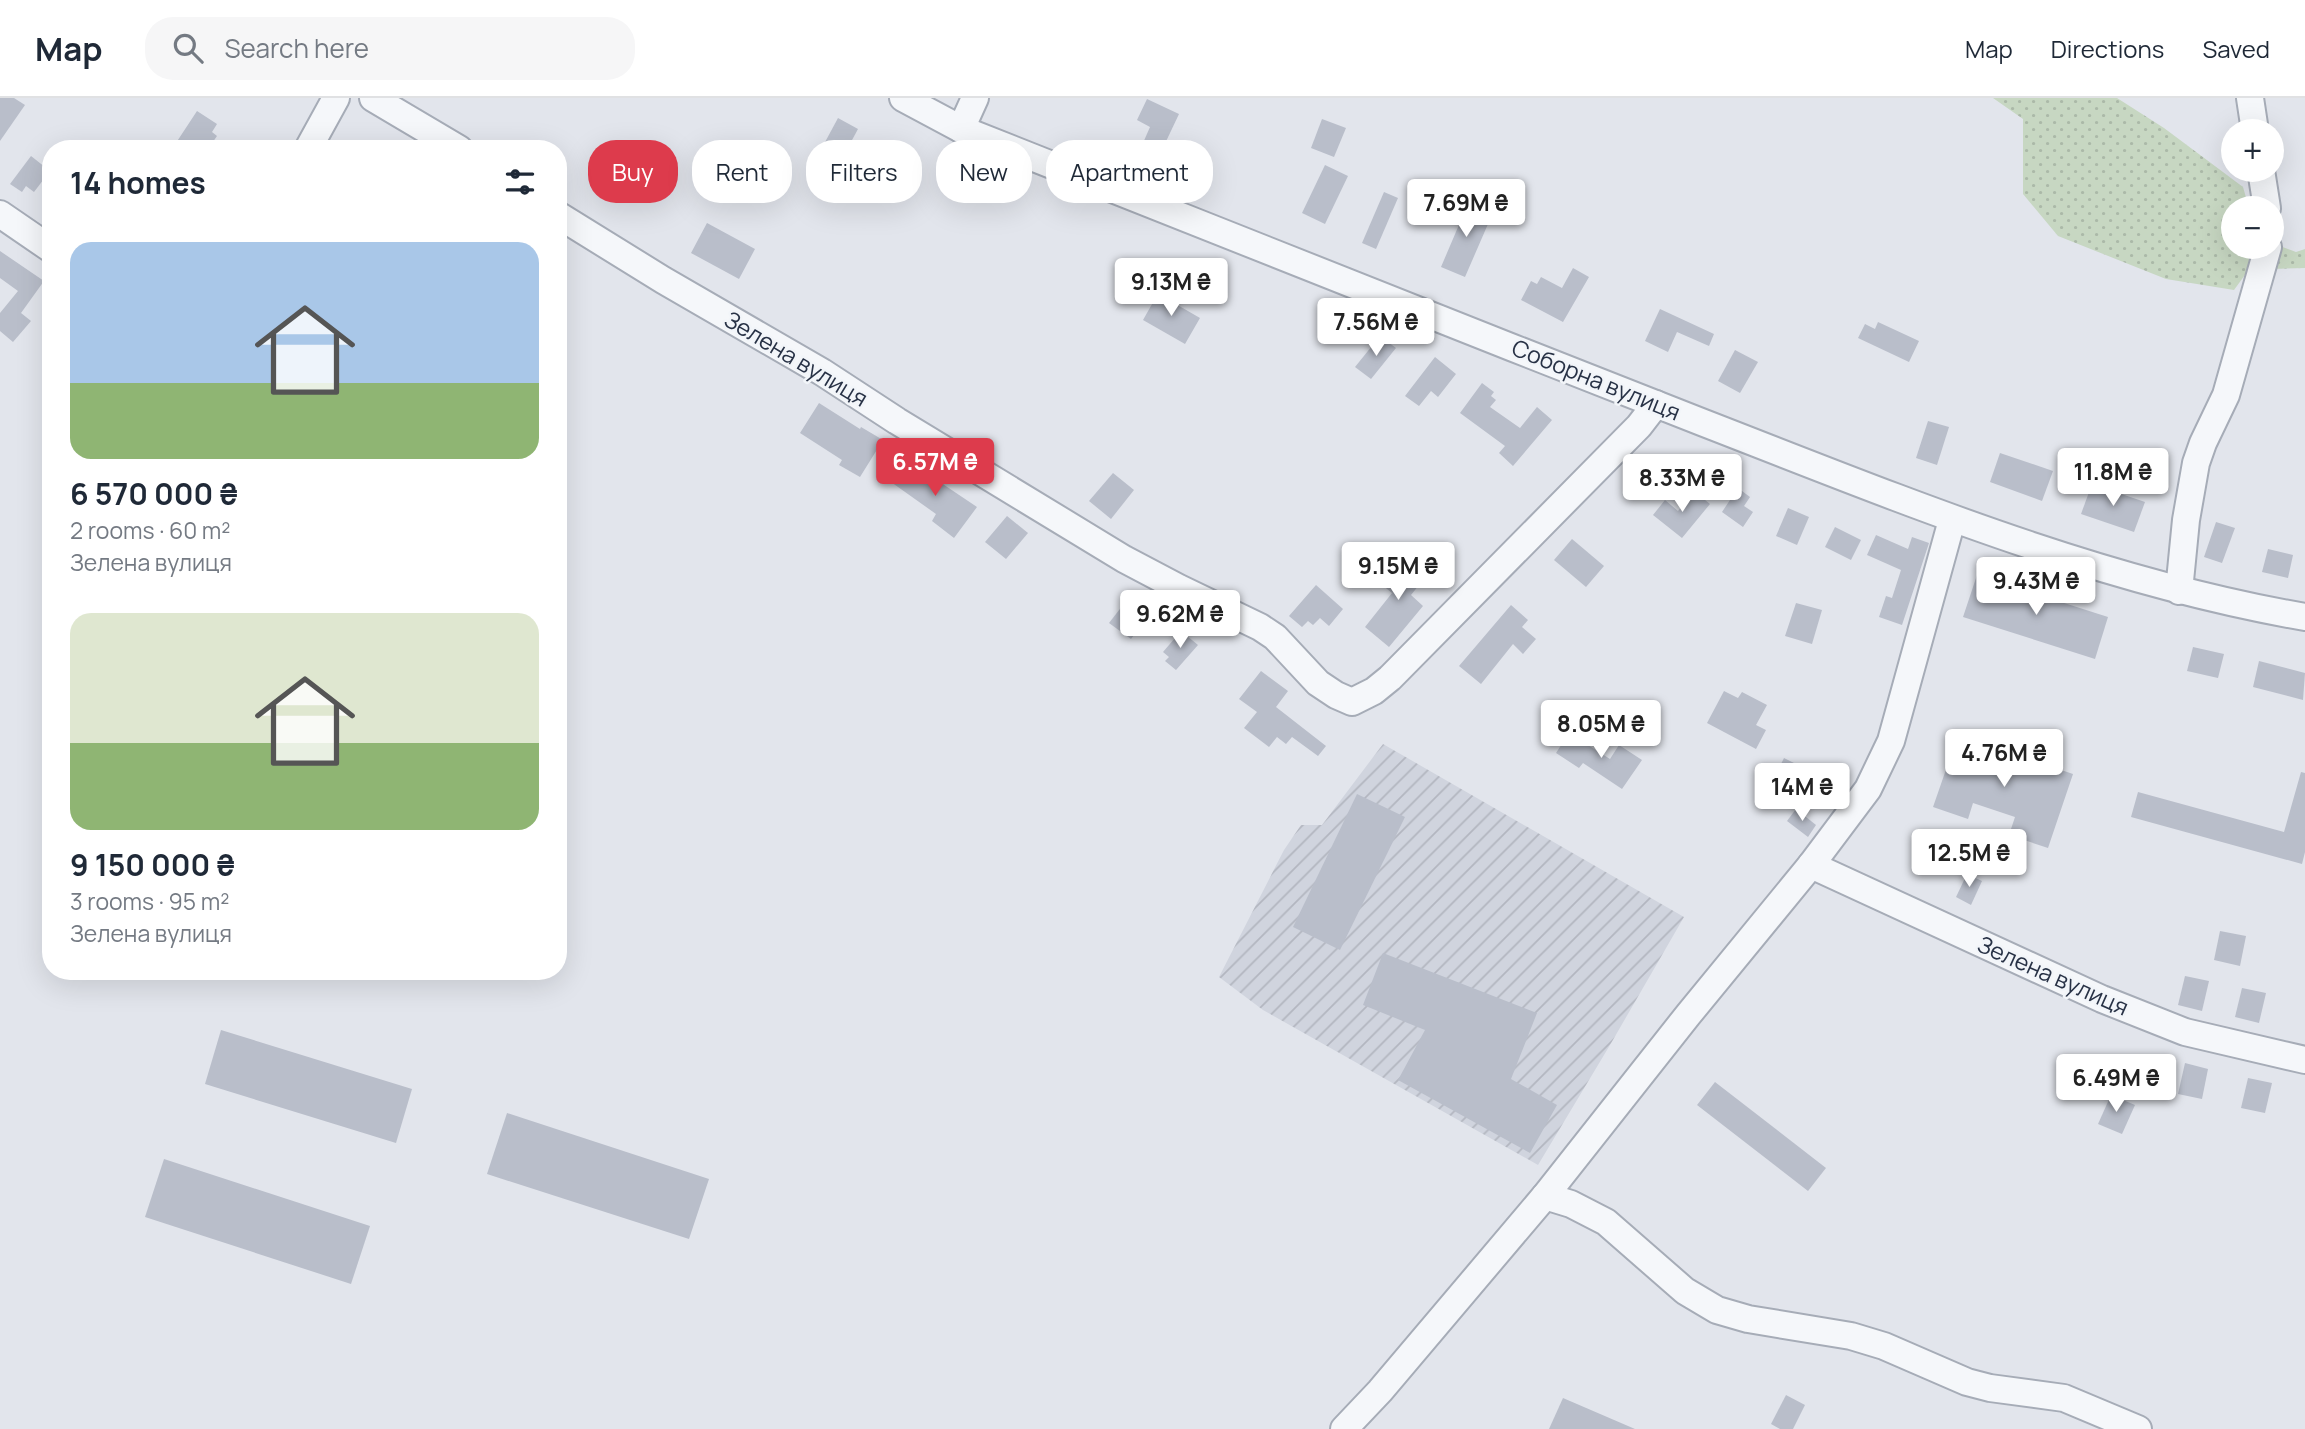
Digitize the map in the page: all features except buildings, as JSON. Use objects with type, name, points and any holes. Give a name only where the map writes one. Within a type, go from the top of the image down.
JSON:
[{"type":"street","points":[[313,140],[336,98]]},
{"type":"street","points":[[373,98],[444,140]]},
{"type":"street","name":"Соборна вулиця","points":[[903,98],[961,129],[1952,520],[2179,591],[2305,617]]},
{"type":"street","points":[[961,129],[975,98]]},
{"type":"street","points":[[2250,98],[2253,119]]},
{"type":"street","points":[[0,214],[42,243]]},
{"type":"street","name":"Зелена вулиця","points":[[567,221],[822,372],[897,421],[1124,559],[1260,627],[1275,637],[1318,683],[1352,702],[1374,691],[1390,678],[1639,426],[1656,404]]},
{"type":"street","points":[[2179,591],[2186,520],[2196,463],[2227,394],[2264,259]]},
{"type":"street","points":[[1344,1429],[1389,1381],[1545,1196],[1811,865],[1868,789],[1891,741],[1952,520]]},
{"type":"street","name":"Зелена вулиця","points":[[1811,865],[2102,999],[2185,1032],[2305,1060]]},
{"type":"street","points":[[1545,1196],[1571,1204],[1606,1222],[1685,1291],[1717,1310],[1748,1320],[1851,1336],[1884,1346],[1967,1382],[1990,1388],[2064,1398],[2138,1429]]},
{"type":"shaded area","points":[[1383,744],[1684,917],[1538,1165],[1263,1010],[1219,977],[1284,850],[1301,825],[1322,825]]},
{"type":"green space","points":[[1993,98],[2117,98],[2164,128],[2221,171],[2221,182],[2236,182],[2243,187],[2246,196],[2221,196],[2221,259],[2253,259],[2234,290],[2166,279],[2058,236],[2023,194],[2023,119]]},
{"type":"green space","points":[[2284,248],[2296,252],[2305,249],[2305,268],[2271,269],[2274,259],[2284,259]]}]
